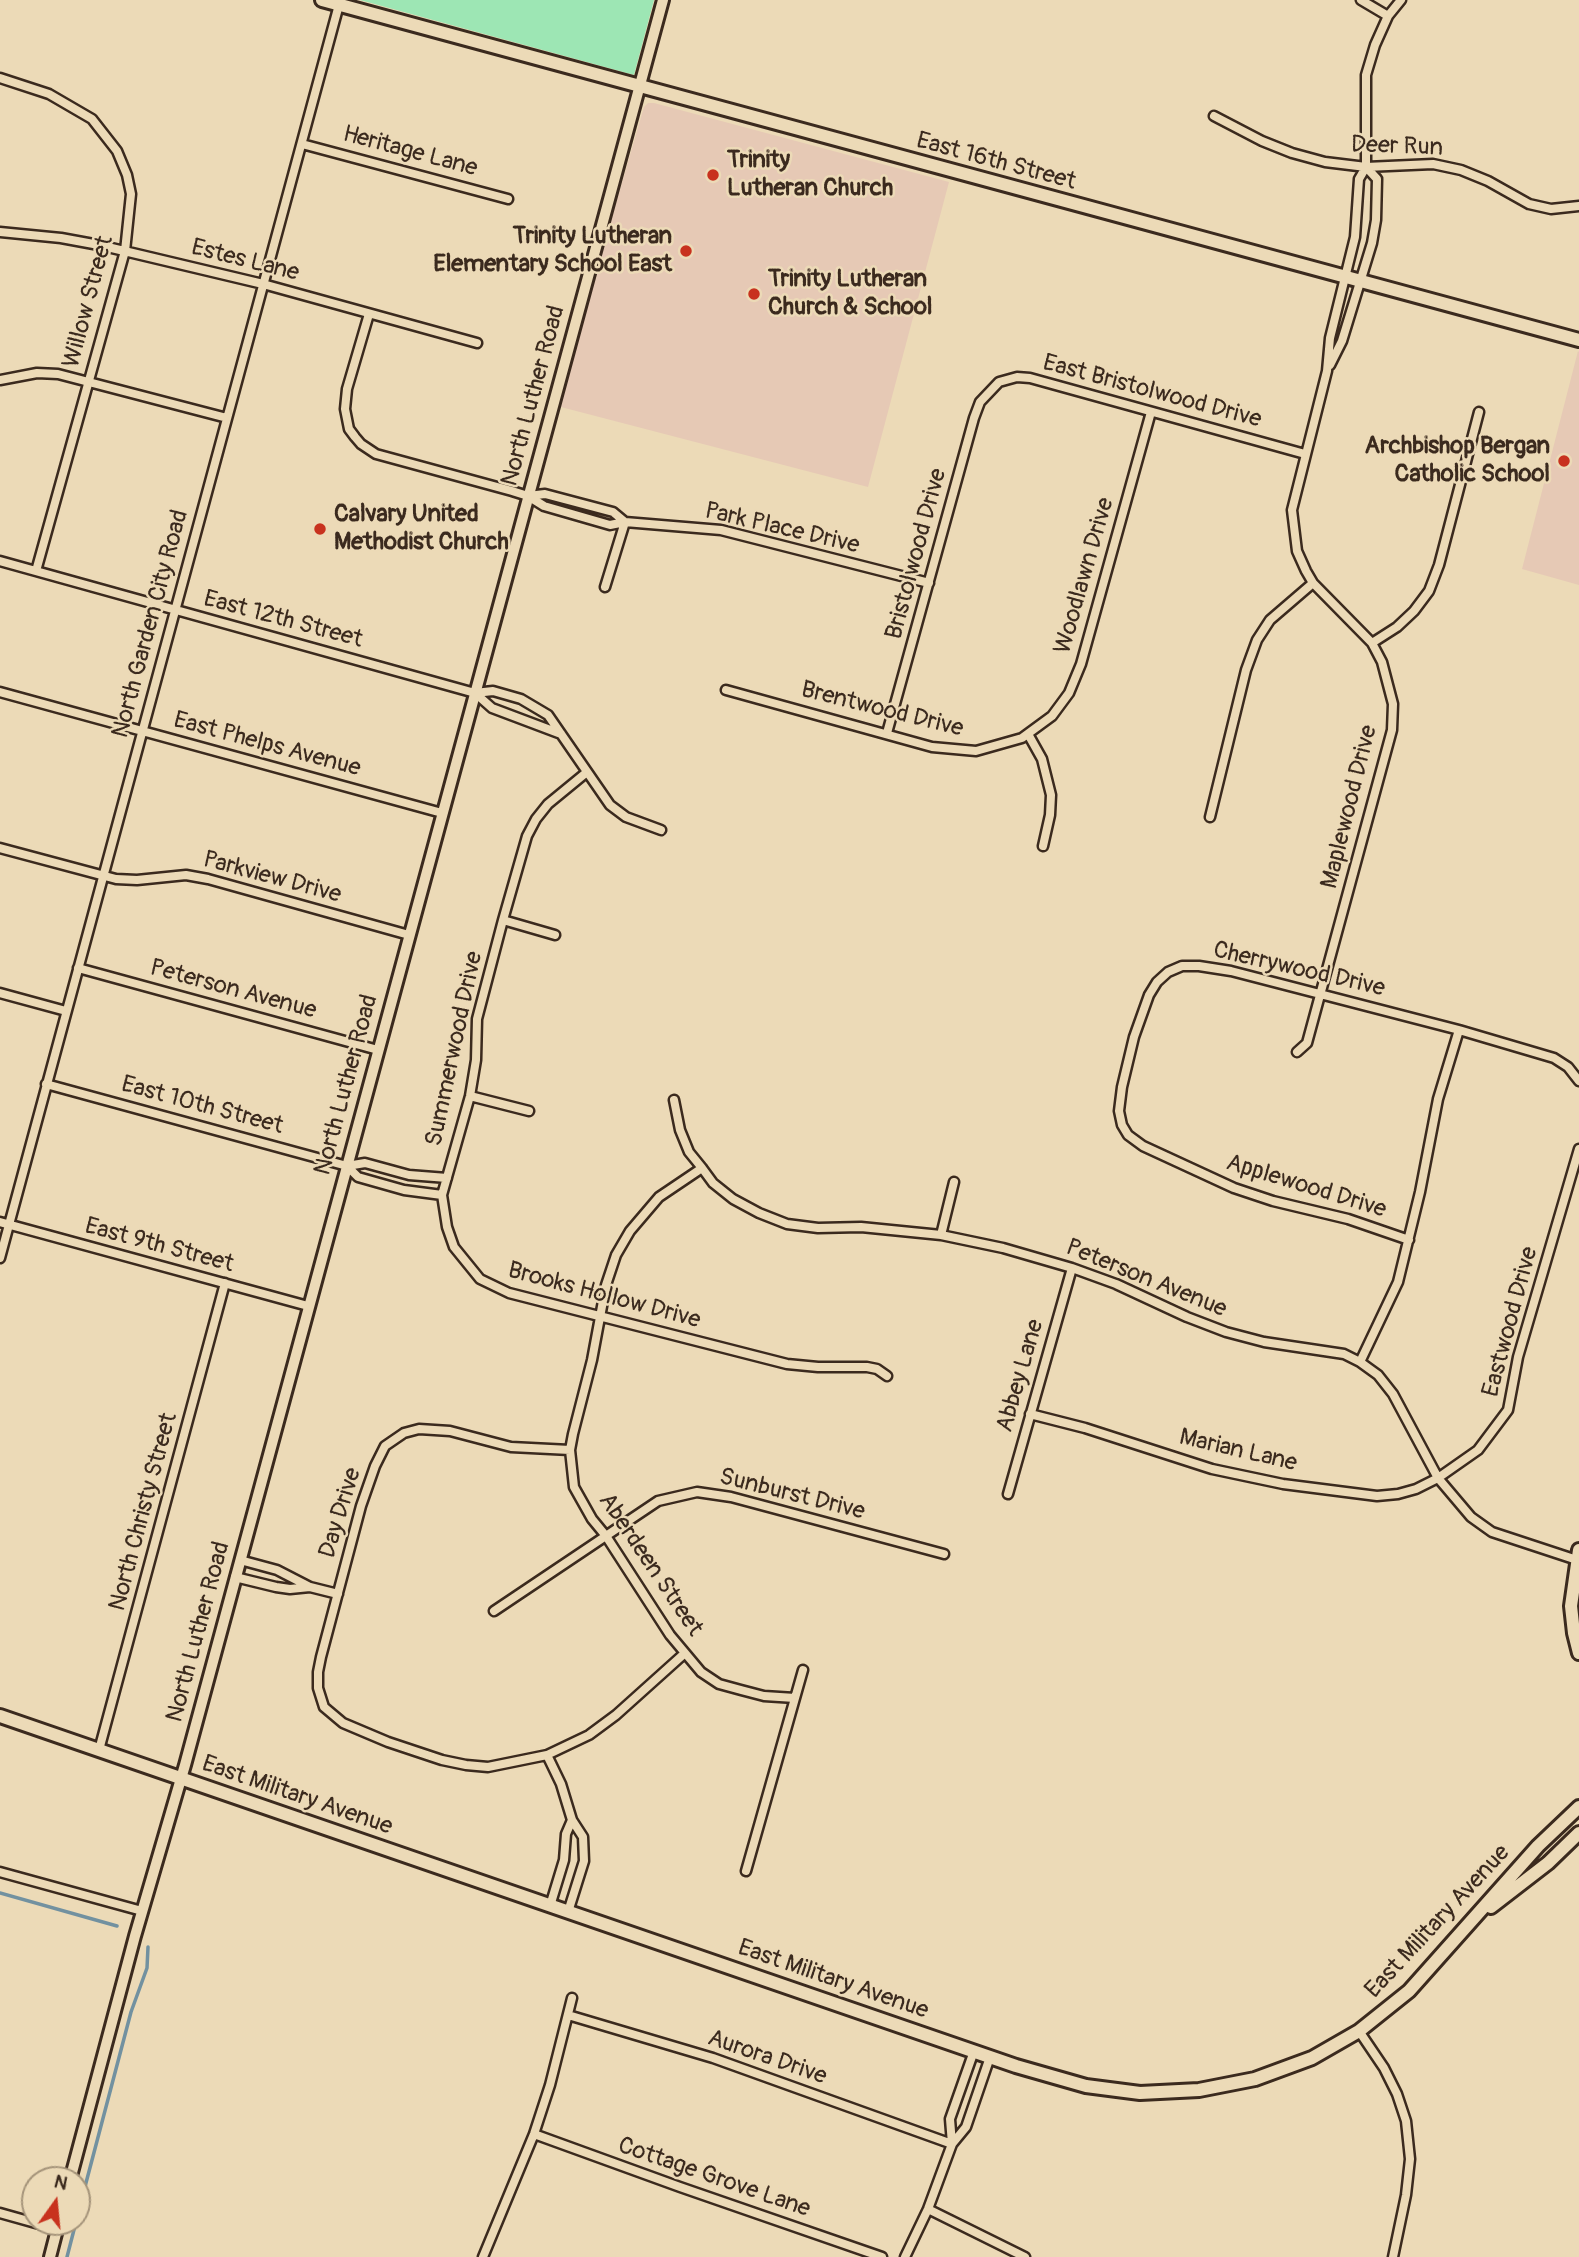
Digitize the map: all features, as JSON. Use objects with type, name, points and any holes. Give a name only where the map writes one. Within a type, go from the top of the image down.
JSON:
[{"type":"main road","name":"East 16th Street","points":[[322,0],[340,2],[640,87],[1579,340]]},
{"type":"main road","points":[[1578,1555],[1571,1606],[1579,1653]]},
{"type":"main road","name":"East Military Avenue","points":[[0,1716],[990,2057],[1086,2086],[1120,2091],[1171,2092],[1227,2086],[1255,2079],[1312,2058],[1359,2031],[1409,1991],[1538,1846],[1579,1807]]},
{"type":"main road","points":[[1473,1920],[1513,1892],[1579,1833]]},
{"type":"street","name":"North Luther Road","points":[[74,2166],[663,0]]},
{"type":"street","points":[[1361,0],[1388,16]]},
{"type":"street","points":[[1366,167],[1366,75],[1388,16],[1401,0]]},
{"type":"street","name":"North Garden City Road","points":[[0,1258],[4,1224],[78,968],[340,2]]},
{"type":"street","name":"Willow Street","points":[[0,78],[49,94],[92,119],[117,151],[131,194],[125,251],[36,571]]},
{"type":"street","name":"Deer Run","points":[[1214,116],[1262,141],[1325,162],[1366,167],[1433,164],[1488,180],[1529,204],[1551,209],[1579,206]]},
{"type":"street","name":"Heritage Lane","points":[[302,144],[508,199]]},
{"type":"street","name":"Maplewood Drive","points":[[1297,1052],[1307,1043],[1322,994],[1392,730],[1393,704],[1382,662],[1372,643],[1313,583],[1297,551],[1293,530],[1293,500],[1327,371],[1330,338],[1355,237],[1359,179],[1366,167],[1377,179],[1373,243],[1342,341],[1327,371]]},
{"type":"street","name":"Estes Lane","points":[[0,232],[61,238],[125,251],[263,284],[477,343]]},
{"type":"street","name":"Park Place Drive","points":[[369,314],[347,389],[345,409],[349,429],[361,444],[376,454],[528,496],[545,494],[613,513],[625,522],[721,530],[929,583]]},
{"type":"street","points":[[0,380],[37,373],[58,374],[226,418]]},
{"type":"street","name":"East Bristolwood Drive","points":[[991,389],[1006,379],[1030,378],[1305,454]]},
{"type":"street","name":"Bristolwood Drive","points":[[887,733],[974,418],[980,402],[991,389]]},
{"type":"street","name":"Woodlawn Drive","points":[[1028,734],[1060,706],[1069,693],[1080,664],[1151,412]]},
{"type":"street","points":[[1372,643],[1397,627],[1429,591],[1439,565],[1479,412]]},
{"type":"street","points":[[605,587],[625,522]]},
{"type":"street","name":"East 12th Street","points":[[0,561],[475,692],[493,691],[521,699],[548,715],[610,806],[626,817],[661,830]]},
{"type":"street","points":[[1210,817],[1246,670],[1257,640],[1270,620],[1313,583]]},
{"type":"street","name":"Brentwood Drive","points":[[726,690],[932,747],[976,751],[1002,745],[1028,734]]},
{"type":"street","name":"East Phelps Avenue","points":[[0,692],[442,813]]},
{"type":"street","name":"East 12th Street","points":[[475,692],[492,708],[561,734]]},
{"type":"street","points":[[1028,734],[1042,759],[1051,795],[1050,815],[1043,846]]},
{"type":"street","name":"Summerwood Drive","points":[[442,1195],[470,1096],[476,1060],[477,1019],[527,836],[548,804],[587,772]]},
{"type":"street","name":"Parkview Drive","points":[[0,848],[102,877],[137,880],[186,875],[208,879],[409,935]]},
{"type":"street","points":[[503,920],[555,935]]},
{"type":"street","name":"Cherrywood Drive","points":[[1122,1125],[1119,1111],[1134,1038],[1149,995],[1157,982],[1168,972],[1182,966],[1199,966],[1322,994],[1459,1030],[1554,1058],[1568,1068],[1579,1081]]},
{"type":"street","name":"Peterson Avenue","points":[[78,968],[378,1049]]},
{"type":"street","points":[[0,993],[66,1011]]},
{"type":"street","points":[[1360,1362],[1398,1282],[1438,1099],[1459,1030]]},
{"type":"street","name":"East 10th Street","points":[[46,1084],[347,1166]]},
{"type":"street","points":[[470,1096],[528,1111]]},
{"type":"street","name":"Peterson Avenue","points":[[674,1100],[680,1130],[689,1152],[713,1184],[733,1199],[787,1224],[818,1228],[861,1227],[942,1235],[1003,1248],[1116,1284],[1226,1332],[1264,1342],[1344,1354],[1360,1362],[1378,1375],[1393,1394],[1438,1478],[1471,1517],[1492,1532],[1578,1555]]},
{"type":"street","name":"Applewood Drive","points":[[1122,1125],[1128,1135],[1143,1146],[1234,1188],[1273,1202],[1348,1219],[1409,1240]]},
{"type":"street","name":"Eastwood Drive","points":[[1438,1478],[1478,1450],[1508,1410],[1518,1357],[1579,1149]]},
{"type":"street","points":[[347,1166],[365,1163],[410,1175],[447,1178]]},
{"type":"street","points":[[347,1166],[358,1177],[404,1190],[442,1195]]},
{"type":"street","name":"Aberdeen Street","points":[[702,1168],[659,1197],[630,1231],[616,1255],[606,1285],[592,1360],[570,1450],[575,1487],[593,1519],[670,1635],[701,1672],[719,1684],[764,1696],[795,1698]]},
{"type":"street","points":[[942,1235],[954,1182]]},
{"type":"street","name":"Brooks Hollow Drive","points":[[442,1195],[447,1227],[454,1247],[480,1279],[509,1293],[786,1364],[867,1367],[877,1369],[887,1376]]},
{"type":"street","name":"East 9th Street","points":[[4,1224],[308,1306]]},
{"type":"street","name":"Abbey Lane","points":[[1008,1494],[1072,1268]]},
{"type":"street","name":"North Christy Street","points":[[99,1750],[225,1283]]},
{"type":"street","name":"Marian Lane","points":[[1030,1415],[1085,1428],[1212,1469],[1283,1484],[1377,1496],[1398,1494],[1438,1478]]},
{"type":"street","name":"Day Drive","points":[[570,1450],[511,1447],[450,1431],[419,1429],[404,1433],[385,1446],[375,1466],[318,1672],[324,1707],[342,1723],[388,1742],[442,1760],[488,1767],[547,1755],[589,1735],[616,1715],[685,1653]]},
{"type":"street","name":"Sunburst Drive","points":[[494,1611],[658,1501],[697,1492],[731,1497],[944,1554]]},
{"type":"street","points":[[240,1560],[277,1570],[310,1587],[338,1594]]},
{"type":"street","points":[[235,1577],[290,1589],[310,1587]]},
{"type":"street","points":[[746,1871],[803,1670]]},
{"type":"street","points":[[547,1755],[561,1784],[572,1820],[583,1837],[584,1861],[568,1912]]},
{"type":"street","points":[[550,1906],[564,1860],[566,1834],[572,1820]]},
{"type":"street","points":[[0,1872],[142,1911]]},
{"type":"street","points":[[485,2256],[534,2134],[550,2085],[572,1997]]},
{"type":"street","name":"Aurora Drive","points":[[568,2015],[713,2058],[952,2144]]},
{"type":"street","points":[[1359,2031],[1384,2068],[1406,2121],[1409,2159],[1406,2195],[1393,2257]]},
{"type":"street","points":[[952,2144],[950,2119],[974,2051]]},
{"type":"street","points":[[905,2257],[928,2209],[952,2144],[966,2127],[990,2057]]},
{"type":"street","name":"Cottage Grove Lane","points":[[534,2134],[680,2188],[882,2257]]},
{"type":"street","points":[[928,2209],[1025,2257]]},
{"type":"street","points":[[0,2213],[21,2217]]},
{"type":"street","points":[[50,2257],[55,2236]]},
{"type":"shaded area","name":"Trinity Lutheran Church & School","points":[[648,103],[949,182],[868,487],[557,406],[644,107]]},
{"type":"shaded area","name":"Archbishop Bergan Catholic School","points":[[1579,352],[1579,585],[1522,569]]},
{"type":"green space","points":[[360,0],[654,0],[634,75]]},
{"type":"waterway","points":[[0,1893],[117,1926]]},
{"type":"waterway","points":[[90,2166],[131,2012],[147,1968],[148,1947]]},
{"type":"waterway","points":[[67,2257],[72,2236]]},
{"type":"place","name":"Trinity Lutheran Church","points":[[713,175]]},
{"type":"place","name":"Trinity Lutheran Elementary School East","points":[[686,251]]},
{"type":"place","name":"Trinity Lutheran Church & School","points":[[754,294]]},
{"type":"place","name":"Archbishop Bergan Catholic School","points":[[1564,461]]},
{"type":"place","name":"Calvary United Methodist Church","points":[[320,529]]}]
